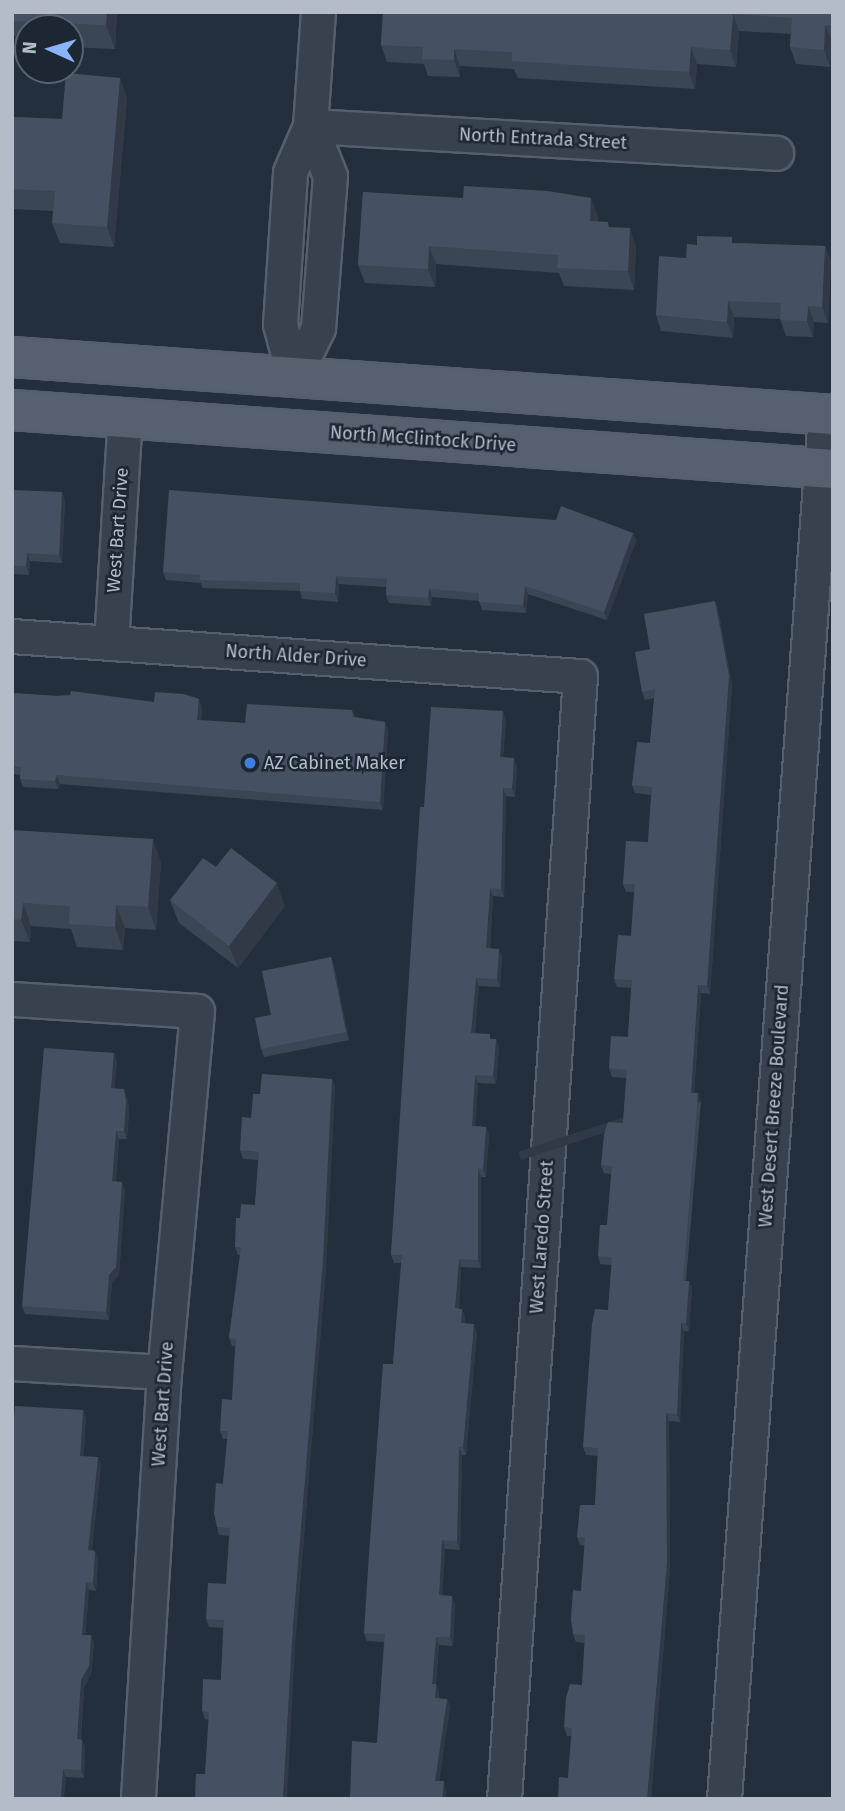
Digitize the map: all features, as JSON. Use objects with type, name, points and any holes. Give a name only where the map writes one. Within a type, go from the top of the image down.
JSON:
[{"type":"main road","points":[[12,357],[829,414]]},
{"type":"main road","name":"North McClintock Drive","points":[[12,410],[827,468]]},
{"type":"street","points":[[294,377],[280,324],[290,172],[310,126],[318,12]]},
{"type":"street","name":"North Entrada Street","points":[[310,126],[776,153]]},
{"type":"street","name":"West Desert Breeze Boulevard","points":[[724,1799],[829,414]]},
{"type":"street","name":"West Bart Drive","points":[[111,643],[125,417]]},
{"type":"street","name":"North Alder Drive","points":[[12,636],[580,676]]},
{"type":"street","name":"West Laredo Street","points":[[504,1799],[580,676]]},
{"type":"street","name":"West Bart Drive","points":[[12,999],[197,1011],[164,1372],[138,1799]]},
{"type":"street","points":[[12,1363],[164,1372]]},
{"type":"building","points":[[12,12],[107,12],[106,25],[84,24],[84,14],[14,14],[12,21]]},
{"type":"building","points":[[383,12],[833,12],[833,26],[825,25],[824,50],[790,47],[792,18],[733,14],[730,50],[691,47],[689,72],[512,61],[512,52],[454,49],[454,60],[422,59],[423,47],[381,45]]},
{"type":"building","points":[[84,75],[120,78],[107,227],[52,223],[55,191],[12,189],[12,117],[62,119],[65,84],[84,84]]},
{"type":"building","points":[[464,186],[548,191],[591,198],[590,221],[608,222],[608,227],[630,228],[628,271],[557,268],[558,255],[429,246],[428,269],[358,265],[363,192],[463,198]]},
{"type":"building","points":[[697,236],[732,237],[732,243],[825,246],[822,307],[808,306],[807,321],[780,320],[781,303],[728,301],[727,322],[656,315],[659,256],[686,258],[687,244],[697,245]]},
{"type":"building","points":[[12,490],[62,492],[59,555],[27,553],[26,566],[12,566]]},
{"type":"building","points":[[169,490],[556,520],[561,506],[633,533],[604,612],[525,586],[523,605],[479,602],[479,593],[429,589],[428,598],[386,595],[387,579],[336,576],[335,593],[300,591],[300,583],[200,580],[200,575],[163,572]]},
{"type":"building","points":[[715,601],[729,676],[707,985],[698,985],[691,1093],[698,1093],[683,1281],[689,1281],[686,1323],[681,1323],[677,1414],[666,1413],[667,1562],[647,1799],[558,1799],[559,1777],[568,1778],[572,1728],[564,1727],[566,1698],[570,1684],[582,1685],[585,1635],[573,1634],[571,1619],[573,1590],[581,1591],[585,1538],[577,1537],[580,1505],[595,1505],[598,1448],[583,1447],[592,1324],[595,1309],[608,1310],[612,1257],[598,1256],[600,1225],[607,1225],[612,1166],[601,1165],[608,1122],[623,1123],[627,1070],[609,1068],[611,1036],[628,1037],[632,980],[614,979],[618,935],[631,936],[635,884],[623,884],[626,841],[648,842],[652,787],[632,785],[637,742],[650,743],[655,689],[642,692],[635,652],[650,649],[644,614]]},
{"type":"building","points":[[71,691],[154,702],[155,692],[184,694],[199,699],[197,720],[245,723],[247,704],[352,710],[352,717],[385,722],[380,802],[57,775],[55,781],[20,779],[21,767],[12,766],[12,693],[56,696],[70,695]]},
{"type":"building","points":[[431,707],[503,711],[500,757],[514,758],[512,788],[503,788],[501,889],[490,888],[486,948],[499,949],[497,979],[476,978],[471,1033],[490,1034],[490,1039],[496,1039],[493,1076],[475,1075],[472,1126],[486,1127],[483,1169],[478,1168],[478,1260],[459,1259],[455,1308],[462,1309],[461,1323],[474,1324],[463,1447],[459,1447],[457,1541],[442,1540],[439,1595],[452,1596],[450,1637],[436,1637],[432,1684],[436,1684],[435,1698],[447,1699],[435,1781],[444,1781],[442,1799],[350,1799],[352,1741],[377,1743],[385,1634],[364,1633],[383,1364],[393,1364],[402,1255],[391,1255],[420,807],[424,807]]},
{"type":"building","points":[[12,830],[153,839],[148,907],[116,905],[115,927],[69,924],[70,906],[23,903],[21,920],[12,919]]},
{"type":"building","points":[[231,848],[277,883],[229,946],[170,900],[203,858],[216,867]]},
{"type":"building","points":[[331,957],[346,1032],[261,1049],[255,1018],[271,1015],[262,971]]},
{"type":"building","points":[[44,1048],[114,1053],[111,1088],[124,1089],[124,1131],[116,1131],[112,1181],[122,1182],[116,1267],[109,1275],[106,1312],[22,1306]]},
{"type":"building","points":[[262,1074],[332,1079],[323,1259],[293,1625],[283,1799],[195,1799],[196,1774],[205,1774],[209,1712],[202,1711],[203,1679],[221,1680],[224,1620],[206,1619],[208,1583],[226,1584],[230,1528],[217,1527],[214,1513],[216,1483],[223,1484],[228,1431],[220,1431],[222,1399],[232,1400],[236,1339],[229,1338],[241,1247],[235,1247],[236,1218],[240,1218],[241,1204],[255,1205],[259,1152],[240,1150],[242,1117],[251,1118],[253,1094],[260,1094]]},
{"type":"building","points":[[15,1406],[83,1410],[80,1456],[98,1457],[88,1550],[95,1551],[93,1583],[86,1582],[82,1635],[91,1635],[89,1666],[81,1680],[77,1739],[82,1740],[81,1770],[63,1769],[61,1799],[12,1799],[12,1438]]},
{"type":"place","name":"AZ Cabinet Maker","points":[[250,763]]}]
